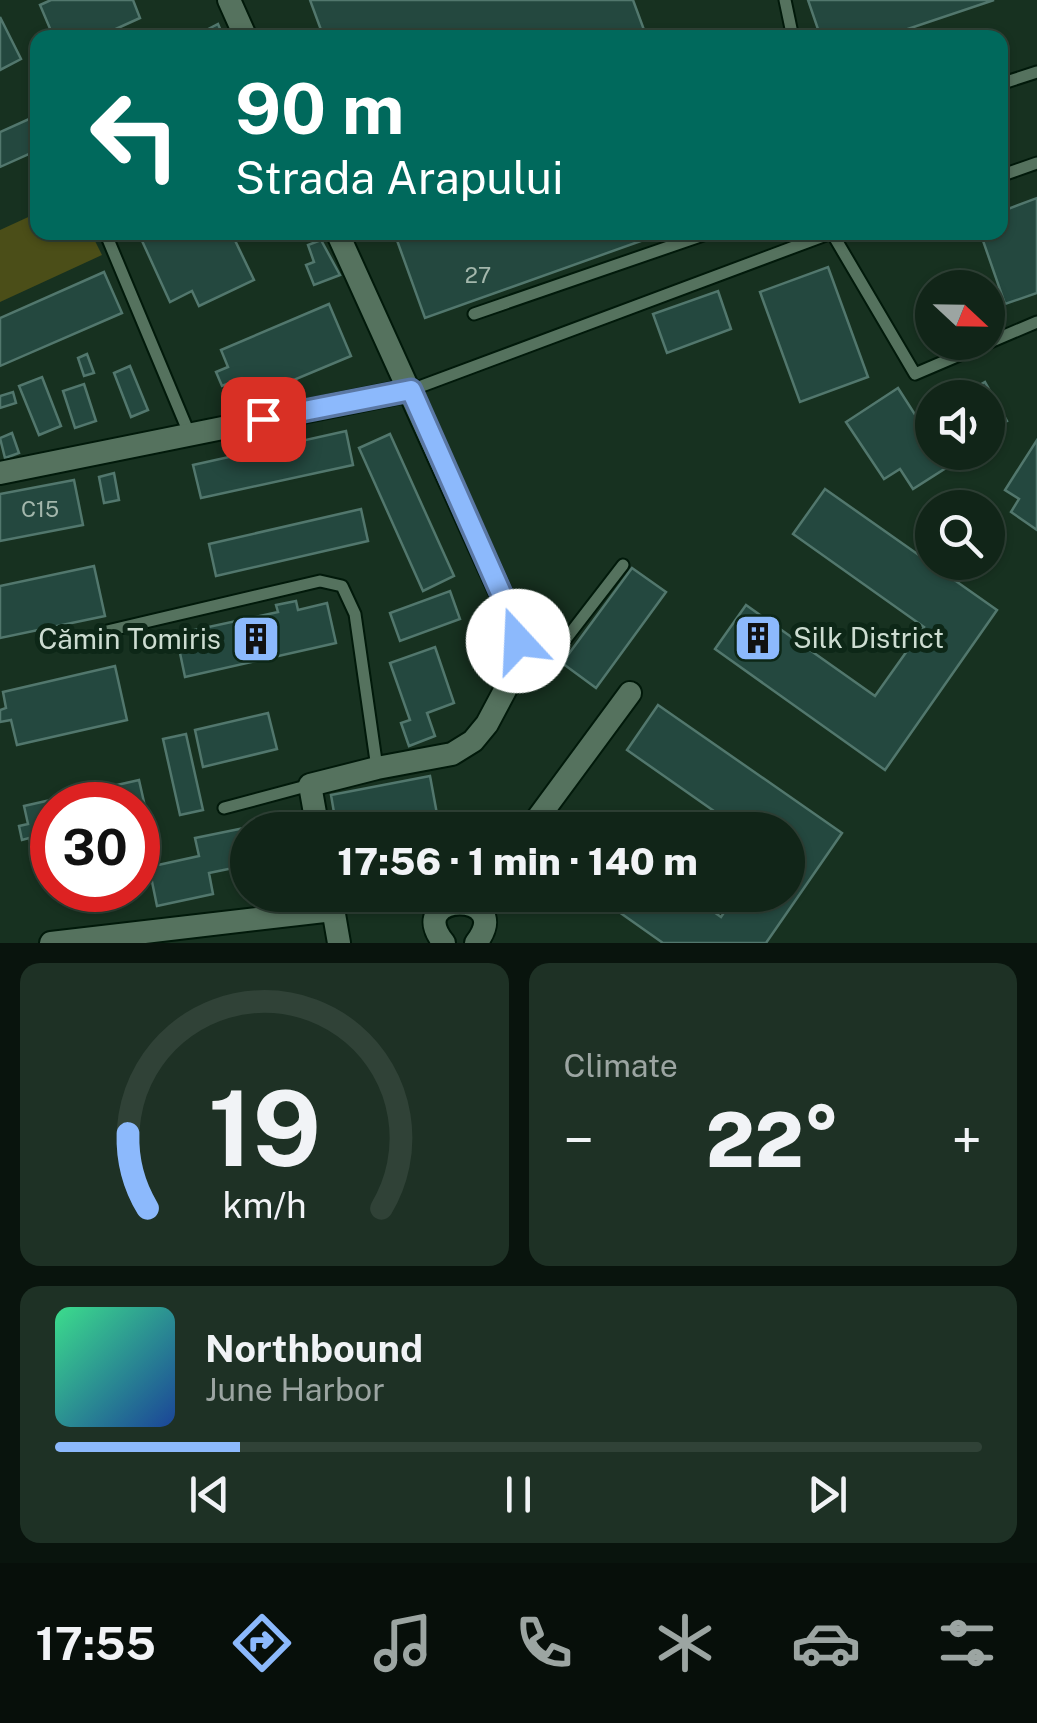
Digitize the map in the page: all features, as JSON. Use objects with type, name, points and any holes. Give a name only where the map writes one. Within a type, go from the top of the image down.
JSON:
[{"type":"street","points":[[229,0],[242,30]]},
{"type":"street","points":[[315,812],[310,786],[452,754],[473,741],[512,677],[518,641],[512,618],[341,240]]},
{"type":"street","points":[[0,473],[411,390]]},
{"type":"street","points":[[543,812],[630,693]]},
{"type":"street","points":[[51,943],[273,912]]},
{"type":"street","points":[[334,912],[339,943]]},
{"type":"street","points":[[441,912],[436,924],[444,943]]},
{"type":"street","points":[[476,943],[483,931],[481,912]]},
{"type":"lane","points":[[785,0],[791,30]]},
{"type":"lane","points":[[1008,81],[1037,72]]},
{"type":"lane","points":[[1008,173],[1037,163]]},
{"type":"lane","points":[[107,240],[190,434]]},
{"type":"lane","points":[[474,314],[689,240]]},
{"type":"lane","points":[[411,390],[798,240]]},
{"type":"lane","points":[[837,240],[915,374],[1037,322]]},
{"type":"lane","points":[[516,655],[552,657],[623,565]]},
{"type":"lane","points":[[107,630],[320,580],[342,586],[355,614],[377,768]]},
{"type":"lane","points":[[224,808],[310,786]]},
{"type":"green space","points":[[30,216],[30,240],[94,240],[102,255],[0,302],[0,230]]},
{"type":"building","points":[[51,0],[133,0],[140,18],[114,30],[51,30],[40,5]]},
{"type":"building","points":[[310,0],[633,0],[644,30],[321,30]]},
{"type":"building","points":[[808,0],[994,0],[905,30],[818,30]]},
{"type":"building","points":[[0,17],[21,59],[0,70]]},
{"type":"building","points":[[30,119],[30,154],[0,167],[0,132]]},
{"type":"building","points":[[1037,198],[1037,293],[1005,304],[1005,270],[993,270],[983,240],[1008,240],[1008,209]]},
{"type":"building","points":[[142,240],[235,240],[254,280],[199,306],[192,291],[170,302]]},
{"type":"building","points":[[321,240],[340,275],[314,285],[306,265],[314,262],[308,245]]},
{"type":"building","points":[[397,240],[644,240],[425,318]]},
{"type":"building","points":[[828,267],[868,377],[800,402],[760,292]]},
{"type":"building","points":[[104,272],[122,313],[0,366],[0,318]]},
{"type":"building","points":[[718,291],[731,329],[667,353],[653,314]]},
{"type":"building","points":[[329,304],[351,356],[241,402],[232,382],[222,386],[216,372],[228,367],[221,350]]},
{"type":"building","points":[[87,354],[94,373],[84,376],[78,358]]},
{"type":"building","points":[[130,366],[148,410],[131,417],[114,373]]},
{"type":"building","points":[[42,377],[61,426],[39,435],[19,386]]},
{"type":"building","points":[[84,384],[96,421],[75,428],[63,391]]},
{"type":"building","points":[[898,388],[915,414],[915,470],[943,470],[913,489],[900,469],[884,479],[846,422]]},
{"type":"building","points":[[13,392],[16,403],[0,408],[0,396]]},
{"type":"building","points":[[346,431],[353,465],[201,498],[193,465]]},
{"type":"building","points":[[12,433],[19,453],[5,458],[0,438]]},
{"type":"building","points":[[390,434],[454,576],[423,591],[359,448]]},
{"type":"building","points":[[1037,440],[1037,530],[1011,512],[1019,499],[1005,490]]},
{"type":"building","points":[[114,473],[119,500],[104,503],[99,477]]},
{"type":"building","points":[[74,480],[83,525],[0,541],[0,494]]},
{"type":"building","name":"Silk District","points":[[825,489],[915,552],[915,580],[954,580],[997,610],[885,770],[715,649],[746,605],[875,696],[924,627],[793,534]]},
{"type":"building","points":[[361,509],[368,541],[216,576],[209,544]]},
{"type":"building","points":[[94,566],[105,616],[0,638],[0,586]]},
{"type":"building","points":[[632,568],[666,592],[596,688],[562,663]]},
{"type":"building","points":[[450,591],[460,619],[400,641],[390,613]]},
{"type":"building","name":"Cămin Tomiris","points":[[296,601],[298,610],[327,603],[336,643],[185,677],[176,634],[278,612],[276,605]]},
{"type":"building","points":[[435,647],[454,703],[427,713],[435,736],[409,746],[401,723],[410,720],[390,663]]},
{"type":"building","points":[[115,666],[127,720],[17,745],[11,720],[0,722],[0,710],[6,708],[3,692]]},
{"type":"building","points":[[658,705],[842,833],[805,887],[805,812],[715,812],[627,750]]},
{"type":"building","points":[[268,713],[277,749],[203,767],[195,730]]},
{"type":"building","points":[[186,734],[203,810],[180,815],[163,739]]},
{"type":"building","points":[[430,776],[437,812],[334,812],[331,795]]},
{"type":"building","points":[[30,805],[30,842],[29,838],[22,840],[19,826],[28,824],[24,806]]},
{"type":"building","points":[[230,831],[230,869],[209,873],[213,894],[160,905],[160,865],[199,856],[195,838]]},
{"type":"building","points":[[619,912],[714,912],[721,917],[724,912],[787,912],[766,943],[663,943]]},
{"type":"place","name":"Silk District","points":[[758,638]]},
{"type":"place","name":"Cămin Tomiris","points":[[256,639]]},
{"type":"route","points":[[263,419],[411,390],[512,618],[518,641]]}]
